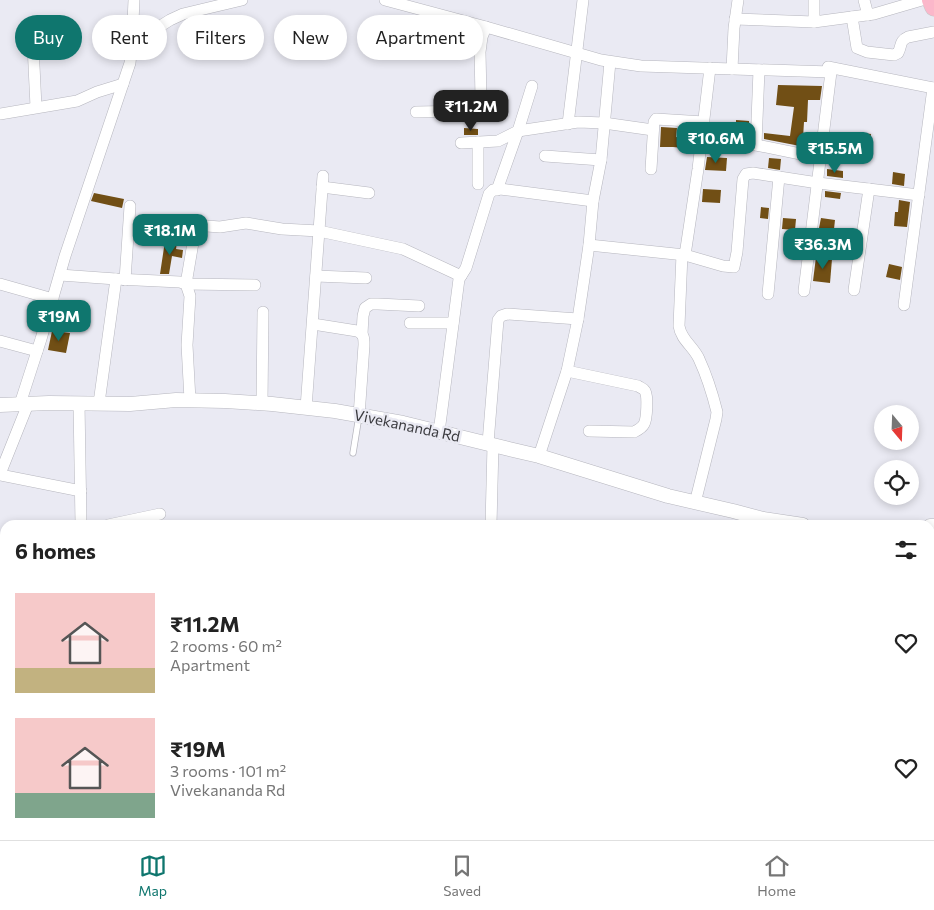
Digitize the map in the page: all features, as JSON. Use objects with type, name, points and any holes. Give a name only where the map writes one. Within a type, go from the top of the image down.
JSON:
[{"type":"main road","points":[[931,0],[934,7]]},
{"type":"street","points":[[133,15],[134,0]]},
{"type":"street","points":[[167,22],[183,14],[242,0]]},
{"type":"street","points":[[385,0],[610,62],[642,66],[831,72]]},
{"type":"street","points":[[568,124],[583,0]]},
{"type":"street","points":[[732,69],[738,0]]},
{"type":"street","points":[[814,0],[814,22]]},
{"type":"street","points":[[864,0],[868,14]]},
{"type":"street","points":[[735,19],[814,22],[874,14],[922,0]]},
{"type":"street","points":[[852,17],[857,48],[867,52],[894,55],[898,53],[901,42],[904,39],[934,32]]},
{"type":"street","points":[[416,112],[471,111],[477,109],[480,104],[480,44],[486,27]]},
{"type":"street","points":[[34,60],[36,107]]},
{"type":"street","points":[[81,491],[0,475],[24,404],[37,351],[72,234],[130,60]]},
{"type":"street","points":[[539,456],[567,371],[578,319],[589,245],[593,200],[601,160],[610,62]]},
{"type":"street","points":[[804,291],[831,72],[828,67],[934,88],[904,305]]},
{"type":"street","points":[[695,502],[717,412],[698,358],[682,337],[679,326],[684,255],[702,138],[710,68]]},
{"type":"street","points":[[756,145],[759,70]]},
{"type":"street","points":[[0,114],[76,101],[123,84]]},
{"type":"street","points":[[497,190],[532,86]]},
{"type":"street","points":[[651,169],[653,130],[656,119],[704,122]]},
{"type":"street","points":[[461,143],[498,141],[518,131],[587,122],[653,130]]},
{"type":"street","points":[[702,138],[756,145],[820,158]]},
{"type":"street","points":[[478,142],[478,184]]},
{"type":"street","points":[[545,156],[601,160]]},
{"type":"street","points":[[589,245],[684,255],[723,266],[734,267],[743,179],[746,174],[753,173],[919,195]]},
{"type":"street","points":[[768,294],[779,177]]},
{"type":"street","points":[[306,408],[323,182],[369,193]]},
{"type":"street","points":[[854,290],[869,189]]},
{"type":"street","points":[[439,432],[459,279],[466,268],[489,194],[493,190],[497,190],[593,200]]},
{"type":"street","points":[[99,403],[130,206]]},
{"type":"street","points":[[167,223],[220,227],[246,223],[282,229],[319,231],[398,248],[461,276]]},
{"type":"street","points":[[190,400],[187,345],[190,296],[186,284],[196,225]]},
{"type":"street","points":[[60,275],[180,282],[186,284],[255,284]]},
{"type":"street","points":[[316,276],[366,278]]},
{"type":"street","points":[[0,284],[53,299]]},
{"type":"street","points":[[359,416],[364,345],[362,334],[363,316],[366,308],[371,304],[419,306]]},
{"type":"street","points":[[262,403],[263,312]]},
{"type":"street","points":[[491,520],[491,444],[498,320],[501,316],[507,314],[578,319]]},
{"type":"street","points":[[410,323],[453,323]]},
{"type":"street","points":[[312,324],[357,331],[362,334]]},
{"type":"street","points":[[0,341],[37,351]]},
{"type":"street","points":[[567,371],[638,386],[646,392],[644,426],[639,430],[634,432],[589,431]]},
{"type":"street","name":"Vivekananda Rd","points":[[0,405],[130,404],[190,400],[262,403],[306,408],[403,424],[491,444],[539,456],[646,490],[770,520]]},
{"type":"street","points":[[79,403],[81,520]]},
{"type":"street","points":[[132,520],[160,514]]},
{"type":"lane","points":[[353,453],[359,416]]},
{"type":"building","points":[[778,85],[822,86],[820,100],[808,100],[807,122],[804,122],[803,138],[801,137],[800,146],[764,139],[764,133],[790,136],[794,107],[776,105]]},
{"type":"building","points":[[736,120],[749,121],[749,137],[736,135]]},
{"type":"building","points":[[661,127],[677,128],[676,137],[694,139],[693,149],[660,147]]},
{"type":"building","points":[[464,128],[478,129],[478,135],[464,135]]},
{"type":"building","points":[[857,132],[871,134],[869,154],[852,153]]},
{"type":"building","points":[[707,157],[727,158],[726,171],[705,170]]},
{"type":"building","points":[[769,158],[781,159],[780,170],[768,168]]},
{"type":"building","points":[[827,169],[843,171],[843,178],[827,176]]},
{"type":"building","points":[[893,172],[905,174],[904,186],[892,184]]},
{"type":"building","points":[[703,189],[721,190],[720,203],[702,202]]},
{"type":"building","points":[[825,191],[841,193],[840,199],[825,197]]},
{"type":"building","points":[[94,193],[124,199],[122,208],[91,201]]},
{"type":"building","points":[[899,200],[910,202],[907,227],[894,226],[895,212],[898,212]]},
{"type":"building","points":[[761,207],[769,208],[768,219],[760,218]]},
{"type":"building","points":[[783,218],[796,219],[795,230],[782,229]]},
{"type":"building","points":[[821,218],[835,220],[834,229],[819,228]]},
{"type":"building","points":[[165,241],[177,242],[176,249],[183,250],[182,258],[172,256],[169,274],[160,274]]},
{"type":"building","points":[[816,257],[832,259],[830,283],[813,281]]},
{"type":"building","points":[[889,264],[902,267],[900,280],[886,277]]},
{"type":"building","points":[[52,331],[70,333],[66,353],[48,350]]}]
